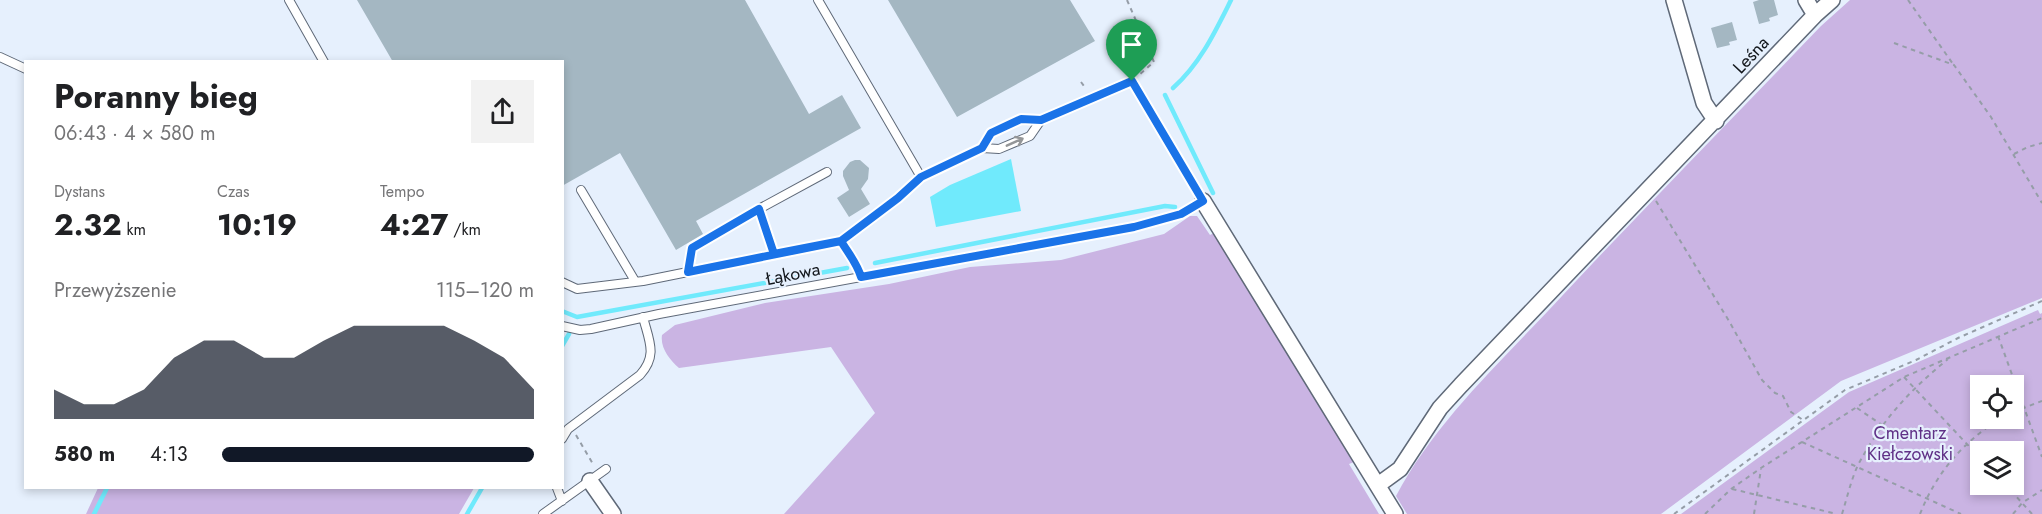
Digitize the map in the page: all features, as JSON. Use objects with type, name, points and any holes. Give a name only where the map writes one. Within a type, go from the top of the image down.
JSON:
[{"type":"street","points":[[1674,0],[1704,104],[1716,121]]},
{"type":"street","points":[[1806,0],[1815,15]]},
{"type":"street","name":"Leśna","points":[[1378,485],[1400,469],[1423,432],[1447,400],[1815,15],[1832,0]]},
{"type":"street","points":[[1203,201],[1395,514]]},
{"type":"street","points":[[593,478],[613,514]]},
{"type":"lane","points":[[289,0],[323,60]]},
{"type":"lane","points":[[818,0],[921,177]]},
{"type":"lane","points":[[0,57],[24,68]]},
{"type":"lane","points":[[982,148],[991,133],[1021,119],[1041,120],[1132,81],[1203,201]]},
{"type":"lane","points":[[564,283],[578,289],[635,282],[841,241],[898,198],[921,177],[982,148],[999,149],[1022,139],[1030,135],[1041,120]]},
{"type":"lane","points":[[688,272],[692,248],[827,172]]},
{"type":"lane","points":[[581,190],[635,282]]},
{"type":"lane","name":"Łąkowa","points":[[564,326],[580,330],[591,329],[643,317],[1134,227],[1181,214],[1203,201]]},
{"type":"lane","points":[[759,209],[774,254]]},
{"type":"lane","points":[[841,241],[847,253],[858,265],[861,277]]},
{"type":"lane","points":[[564,436],[568,429],[640,375],[649,365],[651,352],[643,317]]},
{"type":"lane","points":[[543,514],[606,469]]},
{"type":"lane","points":[[557,489],[562,501]]},
{"type":"path","points":[[1127,0],[1154,62],[1132,81]]},
{"type":"path","points":[[1908,0],[1991,117],[2042,203]]},
{"type":"path","points":[[1894,43],[1954,65]]},
{"type":"path","points":[[1081,82],[1084,86]]},
{"type":"path","points":[[2014,154],[2042,143]]},
{"type":"path","points":[[1648,190],[1662,209],[1762,380],[1775,393],[1783,396],[1791,412],[1803,420]]},
{"type":"path","points":[[1674,514],[1845,390],[2042,302]]},
{"type":"path","points":[[1705,514],[1731,489],[1761,468],[1904,377],[2042,318]]},
{"type":"path","points":[[1998,336],[2012,375]]},
{"type":"path","points":[[1842,514],[1857,467],[1882,425],[1914,387],[1950,357]]},
{"type":"path","points":[[1904,377],[1970,448]]},
{"type":"path","points":[[2042,401],[2024,408],[2042,457]]},
{"type":"path","points":[[1856,407],[1882,425]]},
{"type":"path","points":[[568,429],[575,434],[595,466],[593,478]]},
{"type":"path","points":[[1920,514],[1939,476],[1966,444],[1986,429]]},
{"type":"path","points":[[1802,442],[1960,514]]},
{"type":"path","points":[[1754,514],[1761,468]]},
{"type":"path","points":[[1731,489],[1837,514]]},
{"type":"path","points":[[2013,514],[2022,503],[2042,490]]},
{"type":"path","points":[[2015,495],[2032,514]]},
{"type":"green space","points":[[1850,0],[2042,0],[2042,298],[1841,381],[1661,514],[1407,514],[1396,496],[1428,446],[1465,399],[1821,26]]},
{"type":"green space","points":[[1190,216],[1197,216],[1210,235],[1214,233],[1354,462],[1349,464],[1379,514],[784,514],[875,413],[831,347],[679,368],[669,357],[663,345],[662,335],[675,325],[765,303],[889,284],[970,267],[1061,260],[1164,234]]},
{"type":"green space","name":"Cmentarz Kiełczowski","points":[[2038,310],[2040,314],[2042,313],[2042,514],[1681,514],[1849,392]]},
{"type":"green space","points":[[98,489],[473,489],[459,514],[86,514]]},
{"type":"water","points":[[1011,159],[1021,211],[936,227],[930,197],[950,185]]},
{"type":"building","points":[[357,0],[745,0],[809,114],[842,95],[861,128],[696,221],[703,234],[676,250],[620,153],[564,185],[564,60],[392,60]]},
{"type":"building","points":[[888,0],[1070,0],[1095,41],[957,117]]},
{"type":"building","points":[[1774,0],[1778,15],[1769,18],[1770,21],[1759,24],[1753,2]]},
{"type":"building","points":[[1732,22],[1737,40],[1729,42],[1730,45],[1717,48],[1711,28]]},
{"type":"building","points":[[860,160],[869,168],[868,179],[861,189],[870,204],[849,217],[837,198],[849,190],[843,171],[850,162]]},
{"type":"waterway","points":[[1173,88],[1199,58],[1231,0]]},
{"type":"waterway","points":[[1165,95],[1213,193]]},
{"type":"waterway","points":[[875,263],[1165,206],[1175,207]]},
{"type":"waterway","points":[[564,312],[577,317],[847,268]]},
{"type":"waterway","points":[[564,343],[569,334]]},
{"type":"waterway","points":[[94,514],[106,489]]},
{"type":"waterway","points":[[467,514],[481,489]]},
{"type":"route","points":[[1132,81],[1041,120],[1021,119],[991,133],[982,148],[921,177],[898,198],[841,241],[688,272],[692,248],[759,209],[774,254],[841,241],[847,253],[858,265],[861,277],[1134,227],[1181,214],[1203,201],[1132,81]]}]
